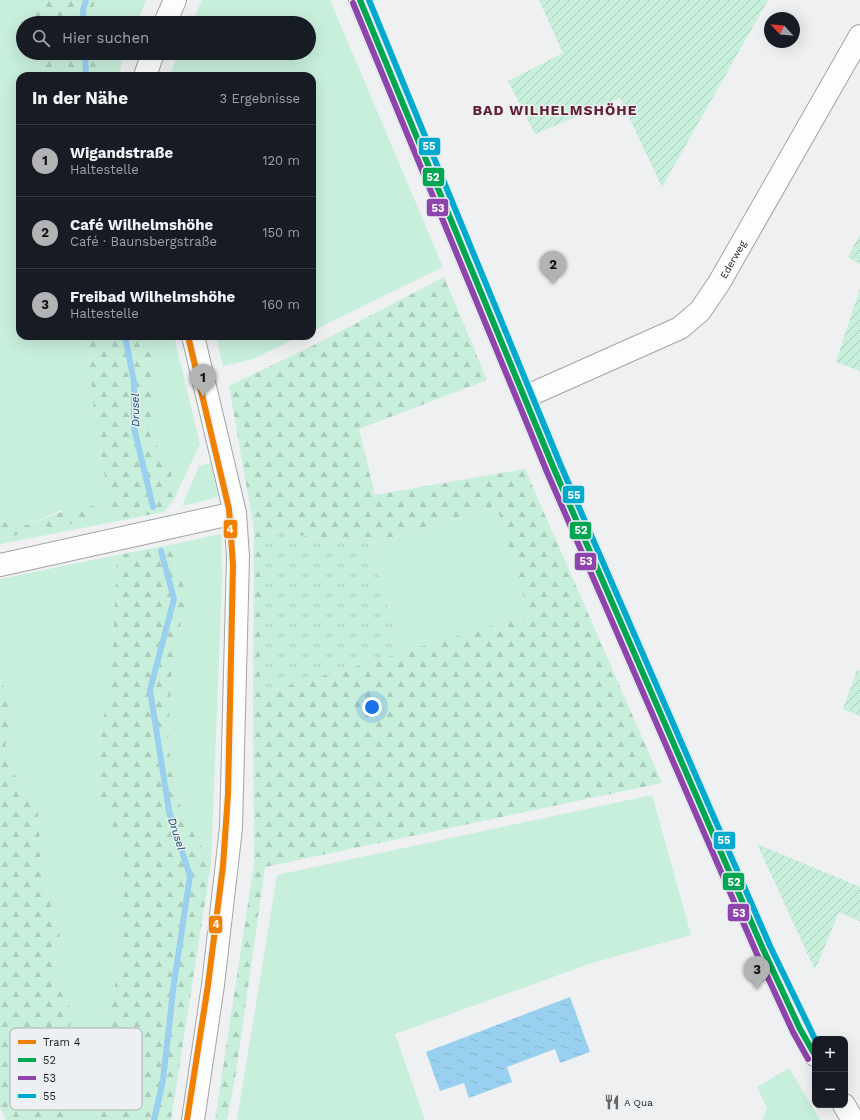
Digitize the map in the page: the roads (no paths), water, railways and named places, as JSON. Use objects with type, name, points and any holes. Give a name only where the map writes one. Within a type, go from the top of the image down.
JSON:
[{"type":"street","points":[[168,16],[175,0]]},
{"type":"street","points":[[360,0],[557,477],[763,949],[800,1029],[812,1050]]},
{"type":"street","name":"Ederweg","points":[[525,397],[680,328],[700,311],[753,225],[860,36]]},
{"type":"street","points":[[146,72],[151,60]]},
{"type":"street","points":[[193,1120],[213,985],[231,828],[238,557],[235,513],[194,340]]},
{"type":"street","points":[[0,565],[235,513]]},
{"type":"street","points":[[846,1108],[853,1120]]},
{"type":"water","points":[[570,997],[590,1052],[560,1063],[555,1049],[507,1067],[512,1082],[469,1098],[464,1083],[440,1091],[426,1052]]},
{"type":"waterway","name":"Drusel","points":[[83,16],[83,10],[86,0]]},
{"type":"waterway","name":"Drusel","points":[[85,60],[86,72]]},
{"type":"waterway","name":"Drusel","points":[[126,340],[134,382],[134,428],[153,507]]},
{"type":"waterway","name":"Drusel","points":[[154,1120],[163,1080],[174,983],[190,876],[169,811],[150,690],[174,599],[161,551]]},
{"type":"tram line","name":"4","points":[[187,1120],[208,985],[223,866],[228,794],[233,565],[229,509],[189,340]]},
{"type":"place","name":"Café Wilhelmshöhe","points":[[553,284]]},
{"type":"place","name":"Wigandstraße","points":[[203,397]]},
{"type":"place","name":"Freibad Wilhelmshöhe","points":[[757,989]]},
{"type":"place","name":"A Qua","points":[[612,1102]]},
{"type":"district","name":"BAD WILHELMSHÖHE","points":[[555,110]]}]
